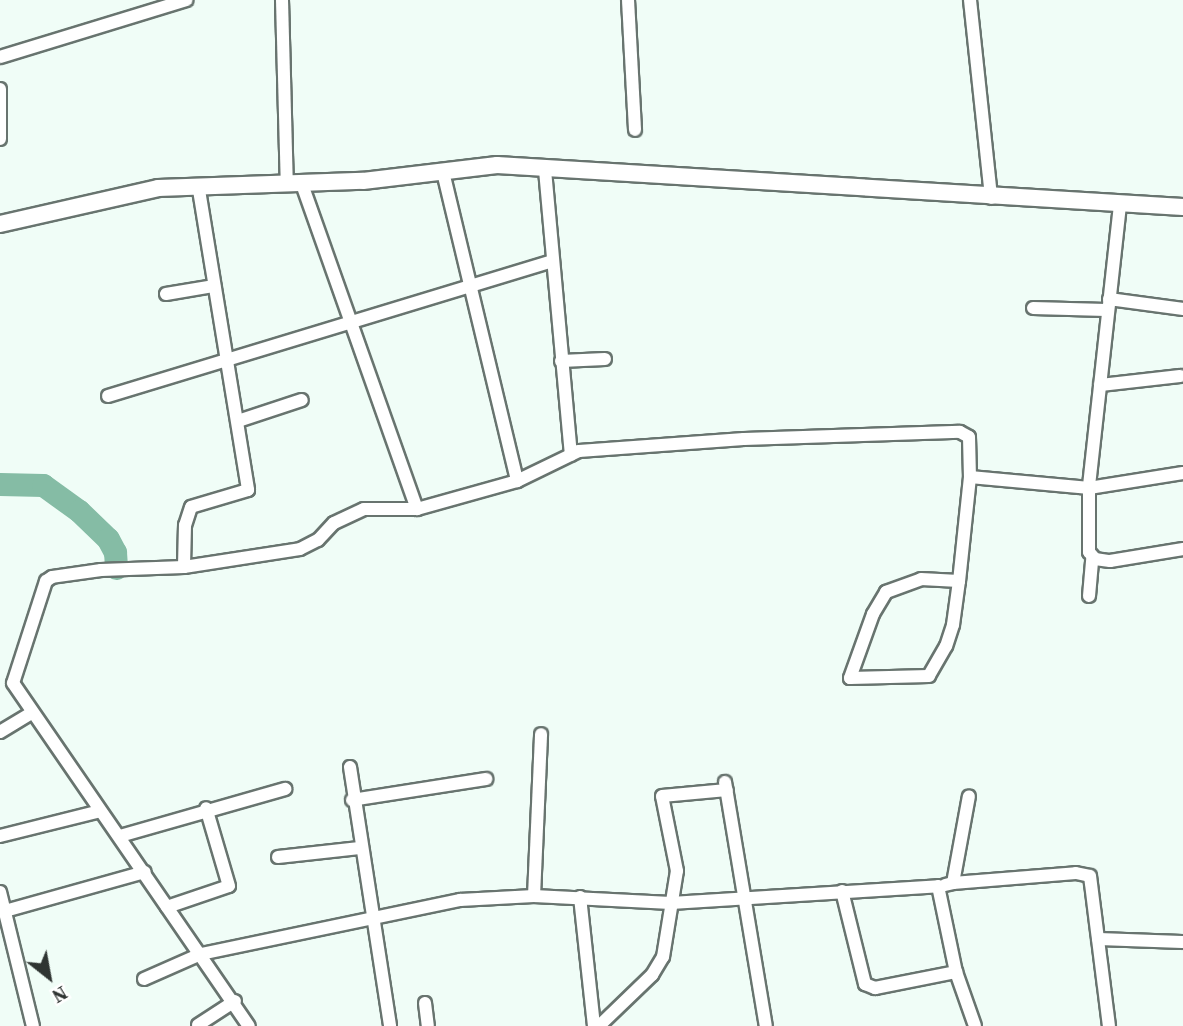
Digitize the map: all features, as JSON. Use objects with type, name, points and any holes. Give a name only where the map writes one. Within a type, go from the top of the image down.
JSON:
[{"type":"street","points":[[0,58],[186,0]]},
{"type":"street","points":[[282,0],[295,185],[349,321],[417,509]]},
{"type":"street","points":[[628,0],[635,130]]},
{"type":"street","points":[[970,0],[991,198]]},
{"type":"street","points":[[0,89],[0,139]]},
{"type":"street","points":[[0,224],[146,190],[295,185],[497,165],[545,170],[686,175],[991,198],[1183,206]]},
{"type":"street","points":[[545,170],[551,261],[571,455]]},
{"type":"street","points":[[443,172],[467,285],[517,481]]},
{"type":"street","points":[[184,567],[186,525],[191,506],[248,490],[239,421],[199,190]]},
{"type":"street","points":[[1089,596],[1092,558],[1089,488],[1120,205]]},
{"type":"street","points":[[108,396],[551,261]]},
{"type":"street","points":[[166,294],[214,286]]},
{"type":"street","points":[[1033,307],[1108,305],[1183,309]]},
{"type":"street","points":[[561,361],[605,359]]},
{"type":"street","points":[[1100,385],[1181,376]]},
{"type":"street","points":[[239,421],[302,400]]},
{"type":"street","points":[[249,1026],[120,836],[30,714],[13,683],[41,590],[52,577],[101,570],[184,567],[300,550],[318,540],[334,523],[364,509],[417,509],[517,481],[571,455],[643,444],[960,432],[969,437],[970,477],[959,581],[953,625],[933,673],[924,678],[850,678],[873,614],[886,592],[921,579],[959,581]]},
{"type":"street","points":[[970,477],[1089,488],[1183,473]]},
{"type":"street","points":[[1092,558],[1110,561],[1183,548]]},
{"type":"street","points":[[0,732],[30,714]]},
{"type":"street","points":[[534,896],[541,734]]},
{"type":"street","points":[[350,767],[359,848],[390,1026]]},
{"type":"street","points":[[352,800],[485,779]]},
{"type":"street","points":[[600,1026],[659,967],[677,859],[662,796],[726,786],[748,900],[766,1026]]},
{"type":"street","points":[[120,836],[206,808],[285,789]]},
{"type":"street","points":[[953,883],[969,796]]},
{"type":"street","points":[[167,907],[229,886],[206,808]]},
{"type":"street","points":[[0,836],[100,811]]},
{"type":"street","points":[[278,857],[359,848]]},
{"type":"street","points":[[5,911],[145,872]]},
{"type":"street","points":[[144,979],[201,954],[289,933],[372,920],[460,900],[534,896],[671,902],[748,900],[1084,873],[1095,884],[1098,939],[1109,1026]]},
{"type":"street","points":[[938,886],[956,972],[975,1026]]},
{"type":"street","points":[[842,891],[865,984],[875,988],[956,972]]},
{"type":"street","points":[[0,892],[33,1026]]},
{"type":"street","points":[[580,897],[594,1026]]},
{"type":"street","points":[[1098,939],[1183,942]]},
{"type":"street","points":[[198,1025],[234,1001]]},
{"type":"street","points":[[425,1003],[428,1026]]},
{"type":"waterway","points":[[0,484],[43,485],[79,511],[108,539],[115,552],[116,568]]}]
